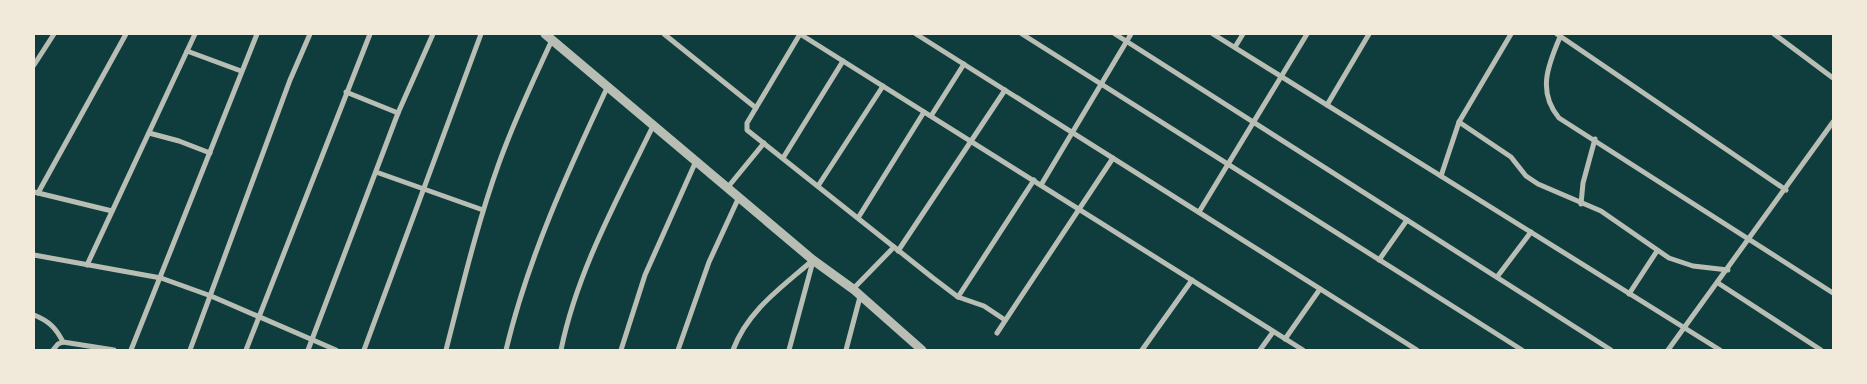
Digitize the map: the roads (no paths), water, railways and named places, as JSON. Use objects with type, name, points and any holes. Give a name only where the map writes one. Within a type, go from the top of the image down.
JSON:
[{"type":"street","points":[[34,65],[54,34]]},
{"type":"street","points":[[112,211],[36,192],[126,34]]},
{"type":"street","points":[[87,265],[195,34]]},
{"type":"street","points":[[131,350],[257,34]]},
{"type":"street","points":[[190,350],[290,80],[310,34]]},
{"type":"street","points":[[246,350],[370,34]]},
{"type":"street","points":[[308,350],[398,113],[433,34]]},
{"type":"street","points":[[364,350],[481,34]]},
{"type":"street","points":[[664,34],[756,108]]},
{"type":"street","points":[[1006,320],[978,303],[958,297],[746,128],[800,34],[1303,350]]},
{"type":"street","points":[[916,34],[1418,350]]},
{"type":"street","points":[[1022,34],[1522,350]]},
{"type":"street","points":[[1115,34],[1611,350]]},
{"type":"street","points":[[1041,185],[1131,34]]},
{"type":"street","points":[[1213,34],[1720,350]]},
{"type":"street","points":[[1235,47],[1243,34]]},
{"type":"street","points":[[1199,212],[1307,34]]},
{"type":"street","points":[[1327,105],[1369,34]]},
{"type":"street","points":[[1441,176],[1459,122],[1511,34]]},
{"type":"street","points":[[1774,34],[1833,78]]},
{"type":"street","points":[[1786,190],[1559,35],[1548,64],[1545,88],[1548,100],[1559,118],[1595,139],[1833,293]]},
{"type":"street","points":[[446,350],[484,210],[515,119],[548,37],[813,260],[853,290],[914,347],[922,350]]},
{"type":"street","points":[[187,51],[241,72]]},
{"type":"street","points":[[783,158],[843,61]]},
{"type":"street","points":[[930,116],[964,64]]},
{"type":"street","points":[[818,186],[883,86]]},
{"type":"street","points":[[506,350],[527,277],[545,226],[565,176],[607,88]]},
{"type":"street","points":[[853,290],[896,249],[972,141],[1005,90]]},
{"type":"street","points":[[346,92],[398,113]]},
{"type":"street","points":[[858,218],[924,112]]},
{"type":"street","points":[[1459,122],[1505,152],[1526,176],[1538,184],[1601,211],[1657,251],[1679,262],[1728,270]]},
{"type":"street","points":[[1668,350],[1751,239],[1833,122]]},
{"type":"street","points":[[561,350],[574,302],[589,261],[653,126]]},
{"type":"street","points":[[149,133],[179,141],[210,153]]},
{"type":"street","points":[[1581,204],[1583,183],[1595,139]]},
{"type":"street","points":[[728,188],[764,143]]},
{"type":"street","points":[[997,333],[1113,158]]},
{"type":"street","points":[[621,350],[645,276],[696,161]]},
{"type":"street","points":[[376,172],[484,210]]},
{"type":"street","points":[[958,297],[1034,180]]},
{"type":"street","points":[[678,350],[709,262],[739,196]]},
{"type":"street","points":[[1379,260],[1407,220]]},
{"type":"street","points":[[1496,277],[1531,232]]},
{"type":"street","points":[[1630,294],[1657,251]]},
{"type":"street","points":[[34,255],[161,278],[211,296],[336,350]]},
{"type":"street","points":[[733,350],[743,328],[758,308],[813,260]]},
{"type":"street","points":[[789,350],[813,260]]},
{"type":"street","points":[[1142,350],[1192,280]]},
{"type":"street","points":[[1718,283],[1821,350]]},
{"type":"street","points":[[1285,339],[1320,289]]},
{"type":"street","points":[[846,350],[860,297]]},
{"type":"street","points":[[34,315],[46,320],[56,330],[63,342]]},
{"type":"street","points":[[1260,350],[1273,332]]},
{"type":"street","points":[[53,350],[58,344],[63,342],[114,350]]}]
